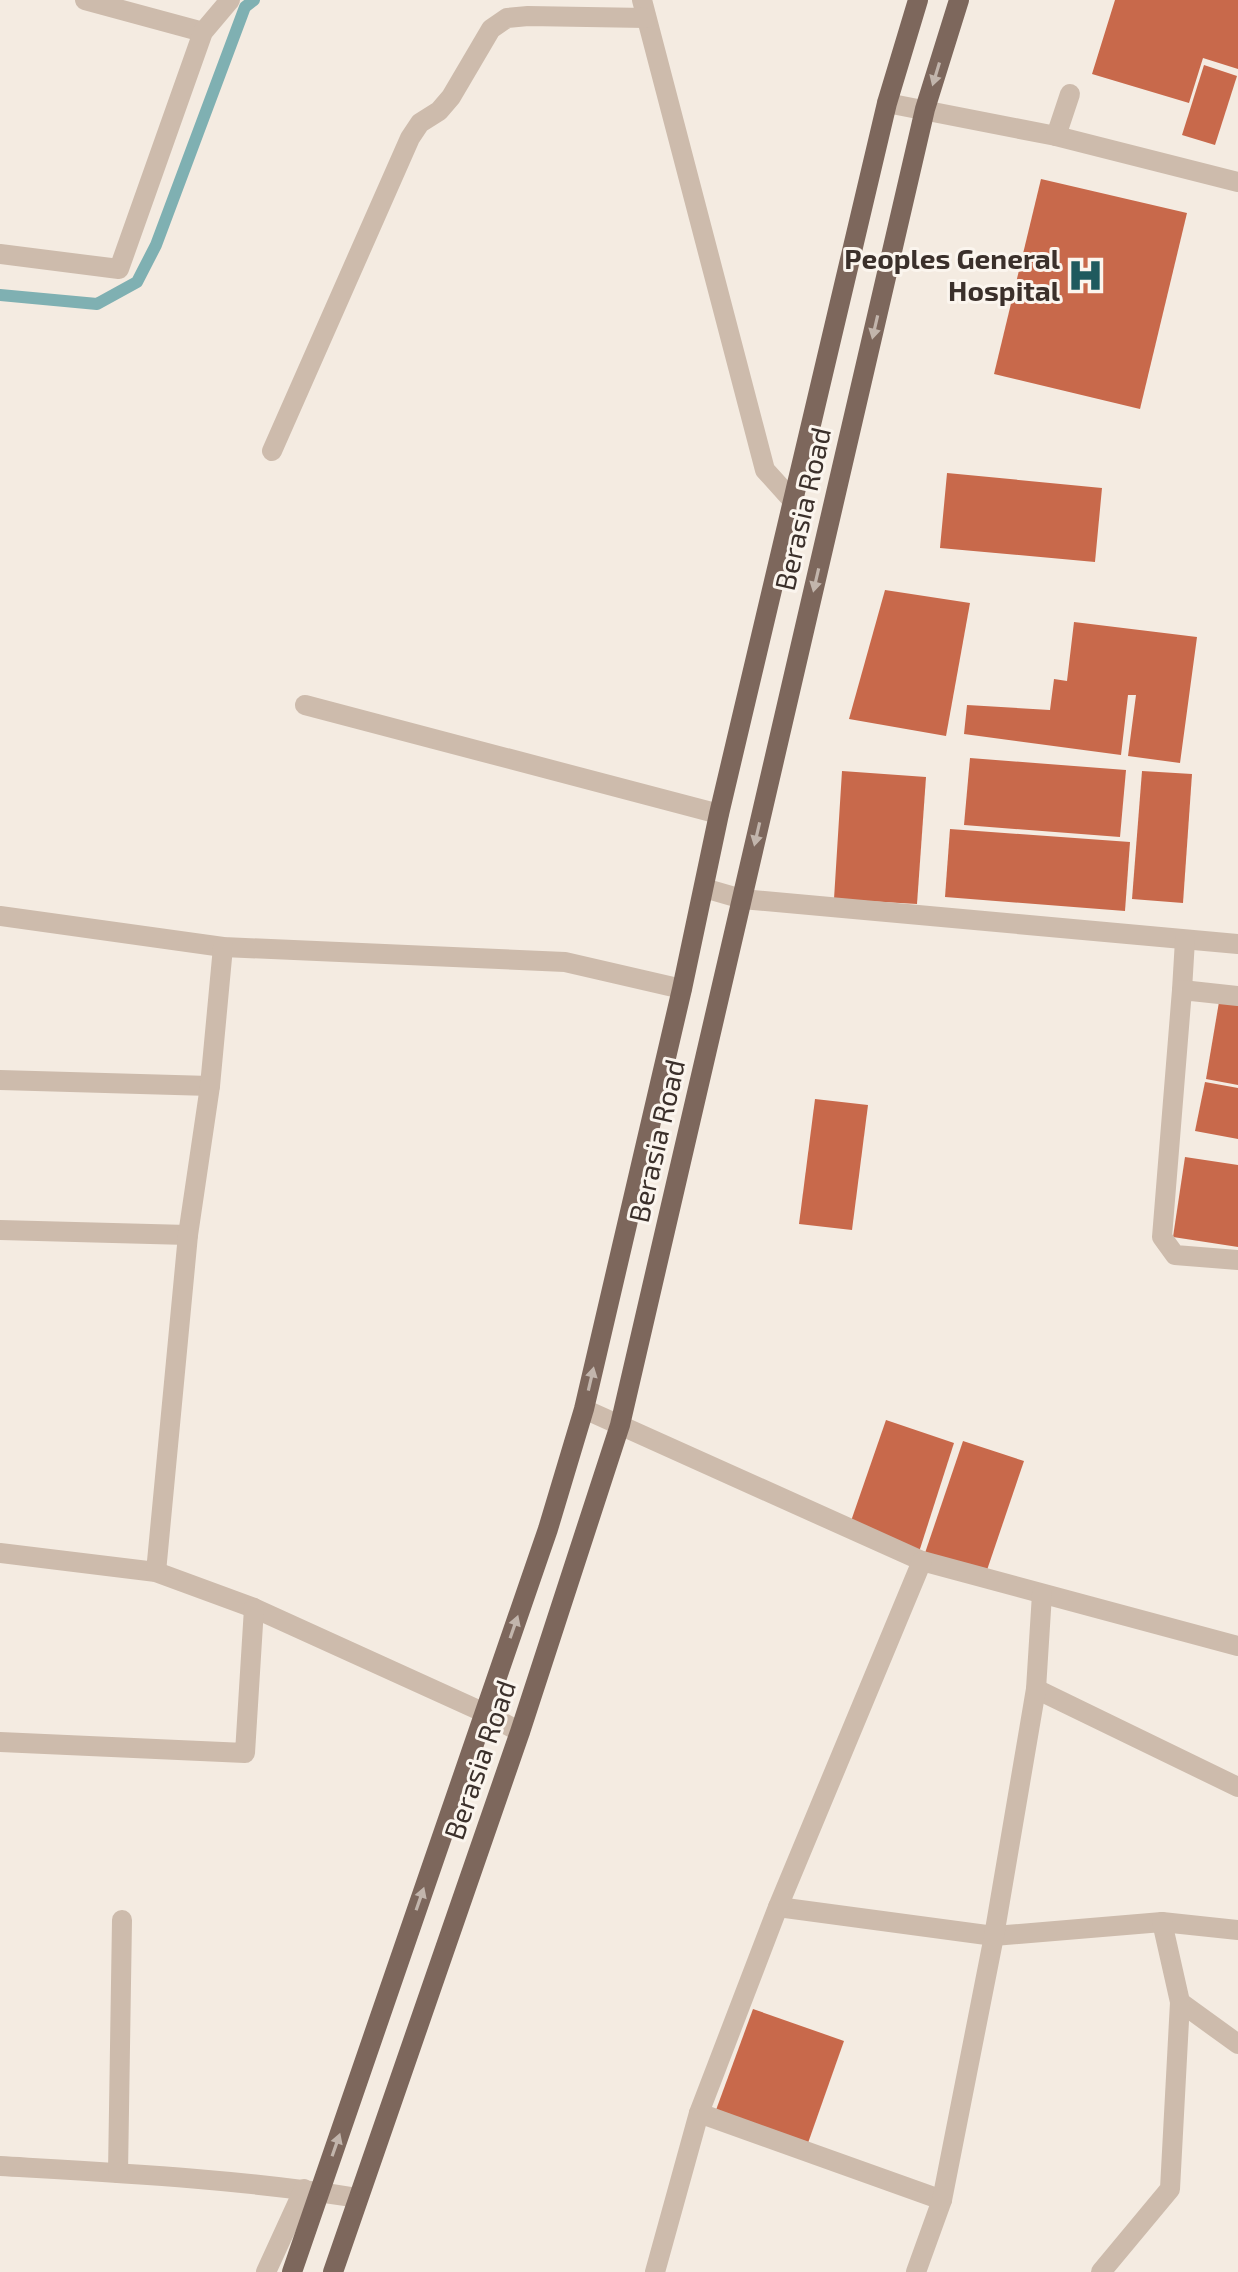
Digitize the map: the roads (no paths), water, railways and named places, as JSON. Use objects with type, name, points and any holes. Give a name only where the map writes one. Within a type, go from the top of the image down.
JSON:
[{"type":"main road","name":"Berasia Road","points":[[292,2272],[312,2190],[485,1713],[548,1529],[584,1409],[682,989],[719,814],[887,103],[918,0]]},
{"type":"main road","name":"Berasia Road","points":[[333,2272],[520,1732],[620,1425],[925,109],[959,0]]},
{"type":"street","points":[[85,0],[203,32]]},
{"type":"street","points":[[0,254],[119,269],[203,32],[230,0]]},
{"type":"street","points":[[272,451],[410,138],[420,123],[439,111],[451,97],[491,29],[507,18],[644,9],[765,470],[793,501]]},
{"type":"street","points":[[1056,136],[1070,94]]},
{"type":"street","points":[[887,103],[1056,136],[1238,182]]},
{"type":"street","points":[[305,705],[719,814]]},
{"type":"street","points":[[704,888],[742,899],[1238,944]]},
{"type":"street","points":[[0,916],[223,947],[565,962],[682,989]]},
{"type":"street","points":[[1185,940],[1162,1237],[1175,1255],[1238,1260]]},
{"type":"street","points":[[156,1572],[188,1235],[210,1086],[223,947]]},
{"type":"street","points":[[1182,990],[1238,996]]},
{"type":"street","points":[[0,1080],[210,1086]]},
{"type":"street","points":[[0,1230],[188,1235]]},
{"type":"street","points":[[584,1409],[922,1561],[1238,1646]]},
{"type":"street","points":[[0,1553],[156,1572],[254,1608],[485,1713],[520,1732]]},
{"type":"street","points":[[655,2272],[699,2113],[778,1907],[922,1561]]},
{"type":"street","points":[[916,2272],[942,2200],[994,1936],[1036,1689],[1042,1594]]},
{"type":"street","points":[[0,1742],[245,1753],[254,1608]]},
{"type":"street","points":[[1036,1689],[1238,1787]]},
{"type":"street","points":[[778,1907],[994,1936],[1162,1922],[1238,1930]]},
{"type":"street","points":[[118,2173],[122,1920]]},
{"type":"street","points":[[1101,2272],[1170,2189],[1180,2002],[1162,1922]]},
{"type":"street","points":[[1180,2002],[1238,2044]]},
{"type":"street","points":[[699,2113],[942,2200]]},
{"type":"street","points":[[0,2166],[312,2190],[358,2198]]},
{"type":"street","points":[[266,2272],[312,2190]]},
{"type":"waterway","points":[[0,295],[97,304],[137,282],[156,245],[245,7],[254,0]]},
{"type":"place","name":"Peoples General Hospital","points":[[1086,275]]}]
